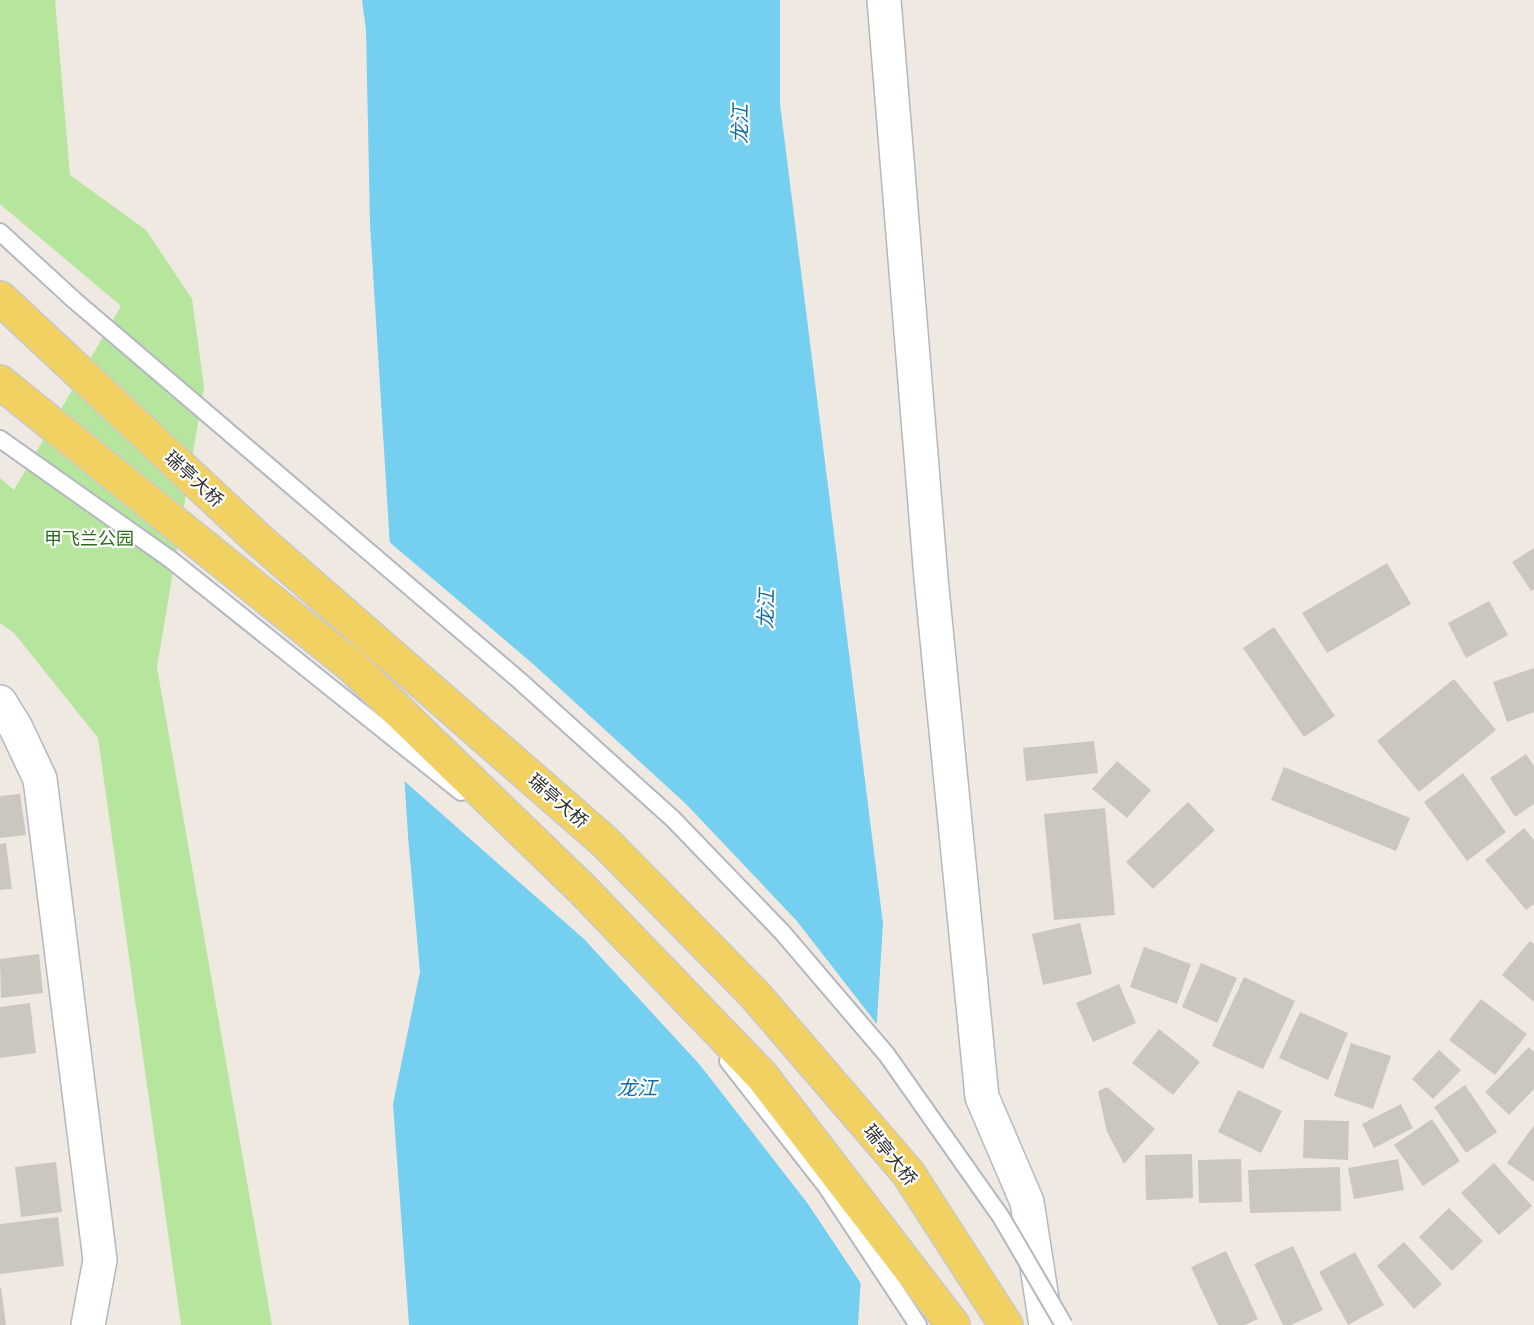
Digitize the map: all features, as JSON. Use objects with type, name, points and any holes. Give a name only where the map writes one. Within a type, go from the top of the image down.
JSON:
[{"type":"main road","name":"瑞亭大桥","points":[[0,298],[259,540],[605,842],[755,995],[908,1173],[1006,1325]]},
{"type":"main road","points":[[2,384],[353,667],[583,890],[762,1076],[953,1325]]},
{"type":"street","points":[[884,0],[932,590],[982,1097],[1026,1202],[1046,1325]]},
{"type":"street","points":[[0,702],[16,728],[40,779],[99,1260],[88,1325]]},
{"type":"lane","points":[[0,232],[74,300],[520,681],[673,819],[782,933],[886,1055],[1000,1217],[1064,1325]]},
{"type":"lane","points":[[0,439],[170,559],[462,793],[601,919],[717,1048],[826,1186],[918,1325]]},
{"type":"green space","name":"甲飞兰公园","points":[[0,0],[55,0],[70,175],[146,230],[192,299],[204,387],[157,667],[272,1325],[181,1325],[98,738],[14,633],[0,623],[0,478],[14,490],[121,306],[0,204]]},
{"type":"water","name":"龙江","points":[[362,0],[780,0],[780,104],[883,924],[858,1325],[409,1325],[393,1104],[420,972],[408,836],[370,224],[366,30]]},
{"type":"pier","points":[[387,540],[532,663],[686,804],[796,920],[880,1028],[864,1288],[808,1204],[700,1065],[584,939],[402,779]]},
{"type":"building","points":[[1534,548],[1534,589],[1531,591],[1512,562]]},
{"type":"building","points":[[1387,563],[1411,604],[1327,653],[1302,613]]},
{"type":"building","points":[[1489,601],[1508,635],[1466,658],[1448,623]]},
{"type":"building","points":[[1274,627],[1335,716],[1304,737],[1243,648]]},
{"type":"building","points":[[1534,668],[1534,712],[1507,722],[1493,682]]},
{"type":"building","points":[[1454,679],[1496,730],[1419,792],[1377,741]]},
{"type":"building","points":[[1094,741],[1098,773],[1026,781],[1023,748]]},
{"type":"building","points":[[1526,754],[1534,766],[1534,804],[1515,817],[1490,778]]},
{"type":"building","points":[[1117,761],[1151,790],[1127,818],[1092,789]]},
{"type":"building","points":[[1284,767],[1410,818],[1396,851],[1271,800]]},
{"type":"building","points":[[1463,773],[1506,832],[1467,861],[1424,802]]},
{"type":"building","points":[[20,794],[26,835],[0,838],[0,796]]},
{"type":"building","points":[[1188,802],[1215,830],[1153,889],[1126,862]]},
{"type":"building","points":[[1105,808],[1115,915],[1054,920],[1044,814]]},
{"type":"building","points":[[1524,828],[1534,840],[1534,904],[1526,910],[1485,860]]},
{"type":"building","points":[[6,843],[12,889],[0,890],[0,844]]},
{"type":"building","points":[[1080,923],[1092,974],[1043,985],[1032,934]]},
{"type":"building","points":[[1530,941],[1534,944],[1534,1002],[1502,975]]},
{"type":"building","points":[[1144,947],[1191,964],[1177,1004],[1130,987]]},
{"type":"building","points":[[39,954],[43,993],[1,998],[0,959]]},
{"type":"building","points":[[1201,963],[1237,978],[1217,1023],[1182,1007]]},
{"type":"building","points":[[1244,977],[1295,1001],[1263,1069],[1212,1046]]},
{"type":"building","points":[[1119,984],[1136,1023],[1093,1042],[1076,1003]]},
{"type":"building","points":[[1481,999],[1527,1034],[1495,1075],[1449,1040]]},
{"type":"building","points":[[30,1003],[36,1053],[0,1058],[0,1007]]},
{"type":"building","points":[[1300,1012],[1348,1033],[1328,1080],[1279,1058]]},
{"type":"building","points":[[1159,1029],[1200,1062],[1173,1095],[1132,1063]]},
{"type":"building","points":[[1351,1043],[1391,1056],[1373,1109],[1334,1096]]},
{"type":"building","points":[[1529,1047],[1534,1052],[1534,1089],[1509,1115],[1485,1092]]},
{"type":"building","points":[[1439,1050],[1461,1070],[1433,1099],[1412,1079]]},
{"type":"building","points":[[1465,1085],[1497,1132],[1466,1153],[1434,1107]]},
{"type":"building","points":[[1107,1087],[1155,1129],[1124,1164],[1107,1132],[1098,1091]]},
{"type":"building","points":[[1238,1090],[1282,1111],[1261,1153],[1218,1132]]},
{"type":"building","points":[[1401,1104],[1413,1128],[1374,1148],[1362,1124]]},
{"type":"building","points":[[1432,1119],[1460,1161],[1423,1186],[1394,1145]]},
{"type":"building","points":[[1304,1120],[1349,1121],[1348,1160],[1303,1158]]},
{"type":"building","points":[[1534,1125],[1534,1182],[1507,1163]]},
{"type":"building","points":[[1192,1154],[1193,1198],[1146,1200],[1145,1155]]},
{"type":"building","points":[[1241,1159],[1242,1202],[1199,1203],[1198,1160]]},
{"type":"building","points":[[1398,1159],[1404,1190],[1354,1199],[1348,1168]]},
{"type":"building","points":[[56,1162],[62,1212],[21,1217],[15,1167]]},
{"type":"building","points":[[1494,1163],[1532,1206],[1499,1235],[1461,1193]]},
{"type":"building","points":[[1340,1167],[1341,1211],[1250,1213],[1248,1170]]},
{"type":"building","points":[[1449,1208],[1483,1241],[1452,1271],[1419,1237]]},
{"type":"building","points":[[58,1217],[64,1266],[0,1274],[0,1224]]},
{"type":"building","points":[[1404,1242],[1442,1284],[1414,1309],[1377,1266]]},
{"type":"building","points":[[1293,1246],[1323,1310],[1291,1325],[1283,1325],[1254,1264]]},
{"type":"building","points":[[1226,1251],[1258,1319],[1245,1325],[1218,1325],[1191,1267]]},
{"type":"building","points":[[1355,1252],[1384,1305],[1348,1325],[1319,1272]]},
{"type":"building","points":[[1,1288],[6,1325],[0,1325]]}]
